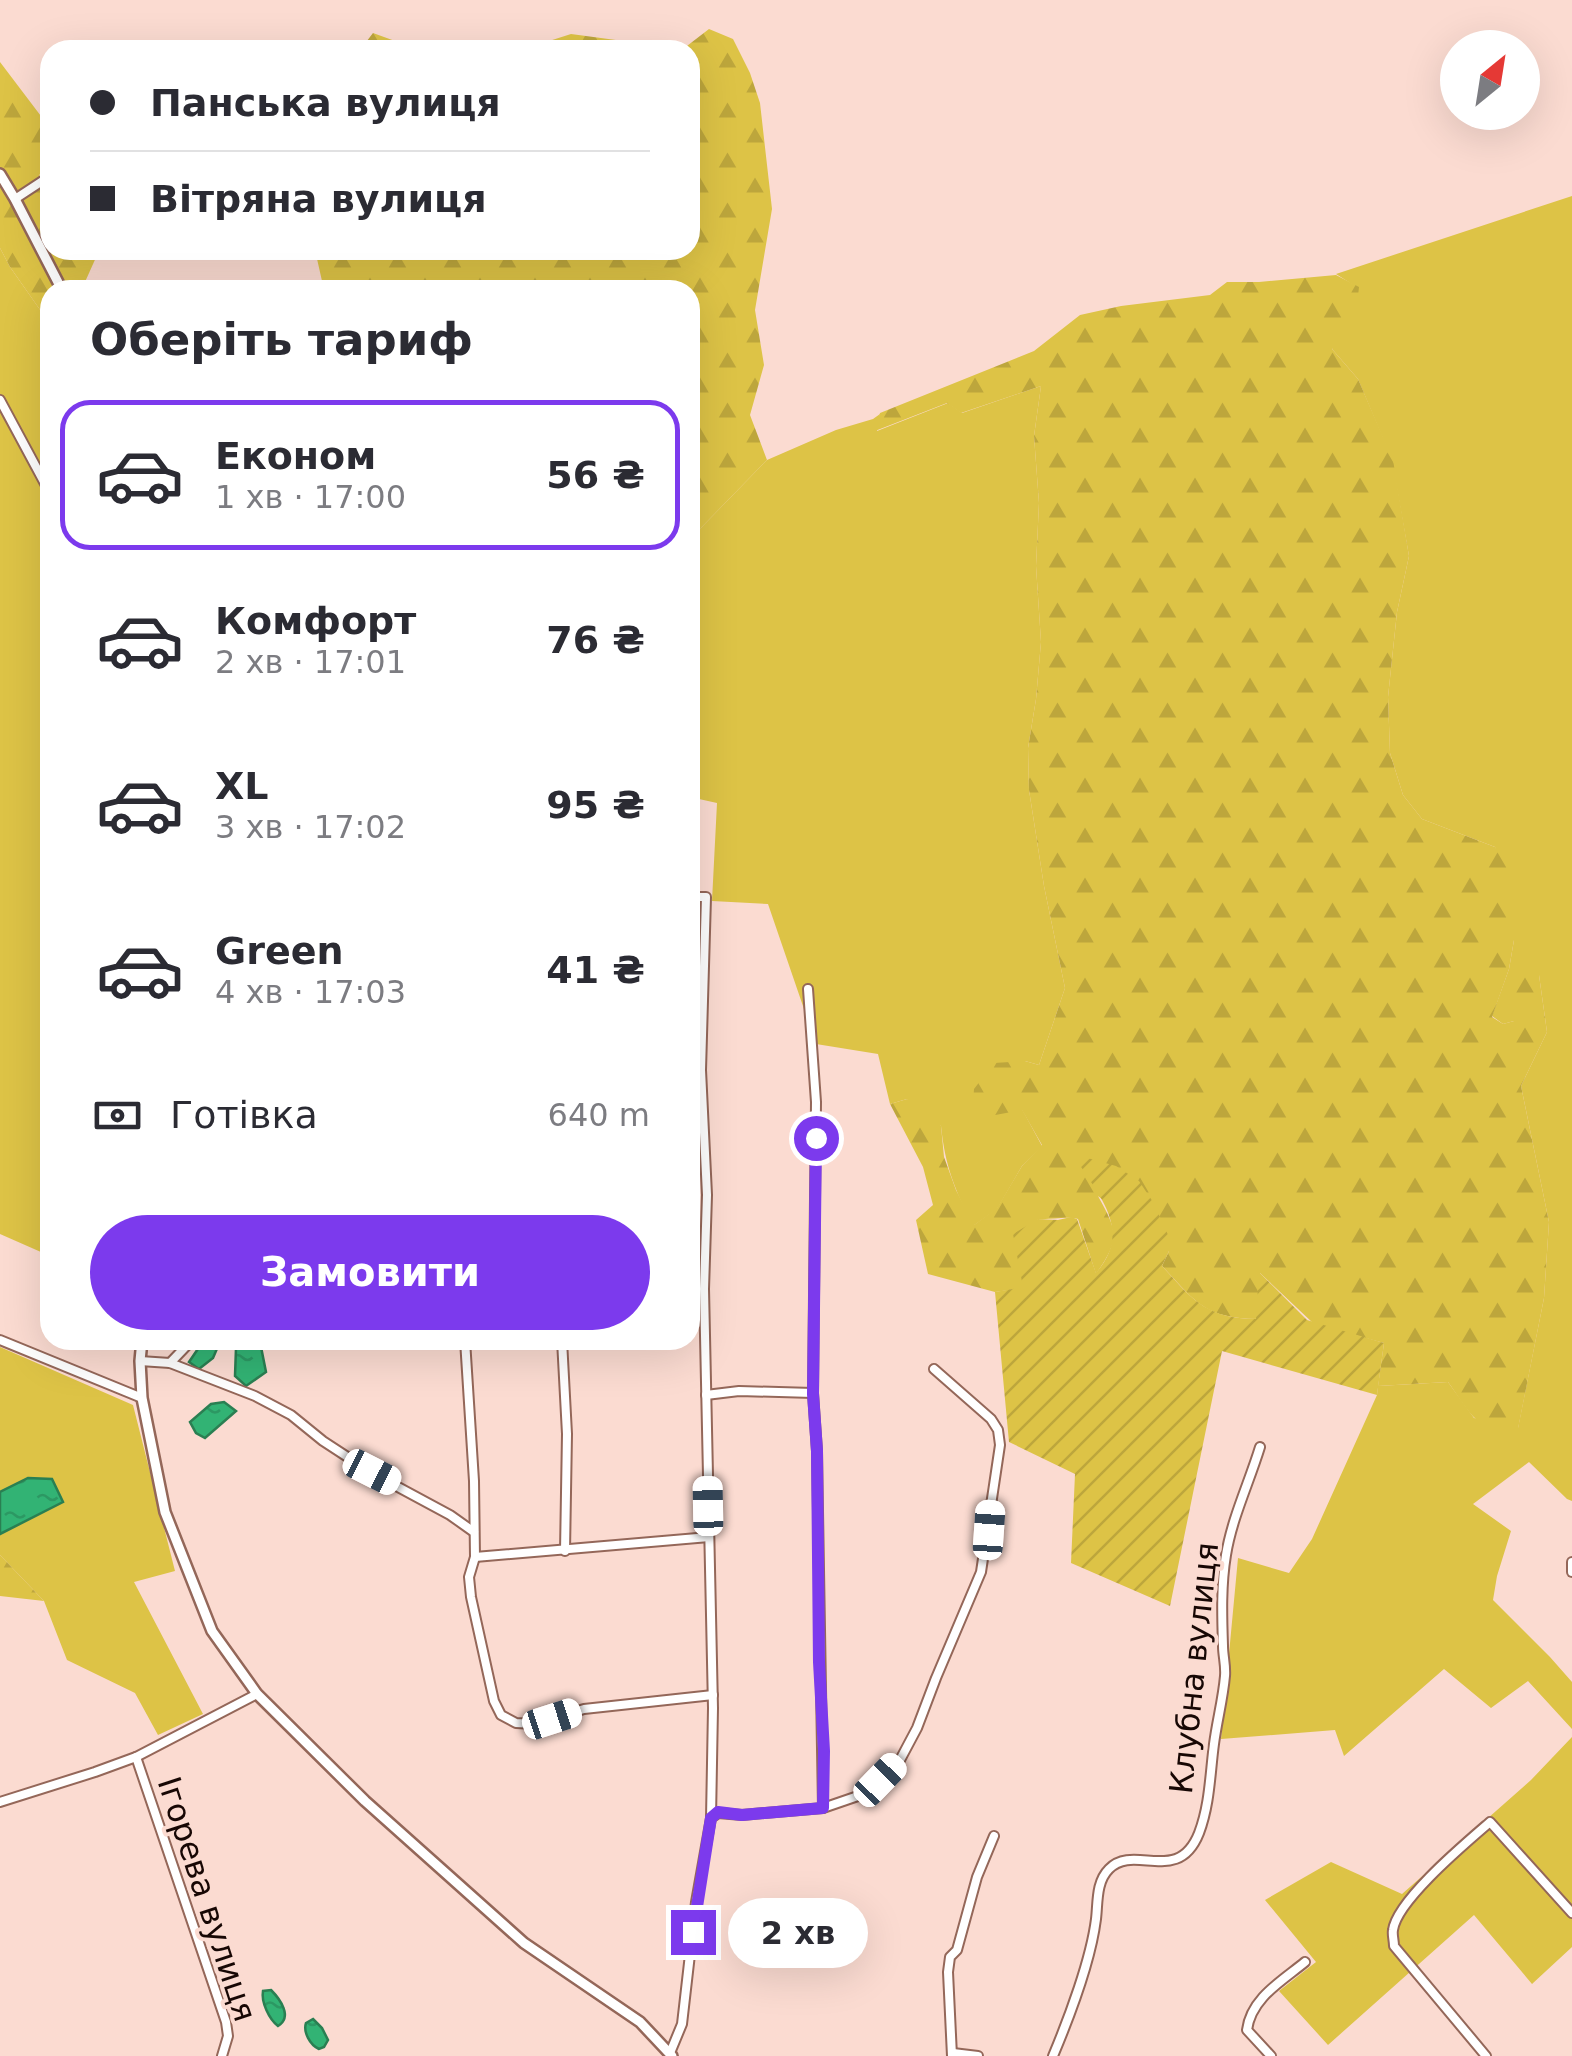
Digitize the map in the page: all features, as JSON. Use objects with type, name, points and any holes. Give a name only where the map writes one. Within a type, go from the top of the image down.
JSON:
[{"type":"street","points":[[0,174],[40,246]]},
{"type":"street","points":[[16,199],[40,183]]},
{"type":"street","points":[[0,400],[40,474]]},
{"type":"street","points":[[141,1350],[142,1398],[165,1512],[212,1631],[257,1694],[365,1801],[524,1943],[640,2022],[671,2054],[682,2024],[696,1902],[711,1818],[704,1289],[707,1195],[701,1070],[706,897],[700,897]]},
{"type":"street","points":[[808,989],[816,1102],[813,1394],[823,1808]]},
{"type":"street","points":[[0,1340],[142,1398]]},
{"type":"street","points":[[170,1364],[183,1350]]},
{"type":"street","points":[[466,1350],[474,1481],[471,1597],[494,1701],[501,1715],[516,1723],[535,1724],[584,1708],[712,1694]]},
{"type":"street","points":[[563,1350],[567,1434],[565,1550]]},
{"type":"street","points":[[140,1360],[170,1364],[254,1396],[474,1532]]},
{"type":"street","points":[[711,1818],[718,1812],[742,1815],[823,1808],[858,1796],[900,1760],[917,1728],[981,1572],[1000,1446],[998,1430],[975,1403],[934,1369]]},
{"type":"street","points":[[706,1394],[813,1394]]},
{"type":"street","name":"Клубна вулиця","points":[[1053,2056],[1087,1956],[1101,1881],[1107,1870],[1126,1860],[1162,1862],[1176,1858],[1189,1852],[1198,1835],[1210,1789],[1225,1675],[1222,1602],[1226,1553],[1260,1447]]},
{"type":"street","points":[[475,1557],[708,1537]]},
{"type":"street","points":[[1572,1562],[1572,1572]]},
{"type":"street","points":[[0,1802],[136,1757],[257,1694]]},
{"type":"street","name":"Ігорева вулиця","points":[[136,1757],[226,2022],[228,2036],[222,2056]]},
{"type":"street","points":[[1486,2056],[1394,1946],[1393,1928],[1400,1912],[1490,1822],[1572,1913]]},
{"type":"street","points":[[978,2056],[953,2054],[948,1972],[994,1836]]},
{"type":"street","points":[[1271,2056],[1247,2030],[1248,2020],[1259,2000],[1305,1962]]},
{"type":"green space","points":[[709,29],[733,39],[750,73],[760,103],[772,209],[755,310],[764,365],[750,415],[767,460],[700,529],[700,280],[322,280],[317,260],[700,260],[700,40],[695,40]]},
{"type":"green space","points":[[373,33],[392,40],[368,40]]},
{"type":"green space","points":[[571,34],[616,40],[552,40]]},
{"type":"green space","points":[[0,62],[40,115],[40,260],[95,260],[86,280],[40,280],[40,310],[0,248]]},
{"type":"green space","points":[[1572,196],[1572,1501],[1529,1462],[1473,1504],[1511,1531],[1493,1600],[1572,1682],[1572,1729],[1528,1681],[1491,1708],[1444,1669],[1344,1756],[1335,1730],[1221,1739],[1238,1558],[1289,1573],[1312,1539],[1378,1386],[1448,1382],[1474,1418],[1518,1428],[1544,1298],[1549,1222],[1521,1086],[1547,1032],[1539,975],[1514,1021],[1503,1024],[1492,1016],[1509,969],[1514,940],[1495,847],[1422,819],[1403,795],[1390,753],[1388,697],[1397,612],[1409,556],[1392,460],[1358,379],[1332,349],[1358,288],[1336,274]]},
{"type":"green space","points":[[0,248],[40,310],[40,1252],[0,1234]]},
{"type":"green space","points":[[1336,275],[1359,287],[1355,324],[1332,349],[1358,379],[1393,460],[1409,556],[1397,612],[1388,697],[1390,753],[1403,795],[1422,819],[1495,847],[1516,881],[1509,969],[1492,1017],[1503,1024],[1514,1021],[1513,990],[1523,974],[1539,975],[1547,1032],[1521,1086],[1549,1222],[1544,1298],[1518,1429],[1493,1428],[1475,1419],[1448,1382],[1378,1386],[1384,1343],[1314,1324],[1260,1273],[1257,1319],[1225,1315],[1202,1306],[1162,1266],[1169,1251],[1098,1196],[1114,1235],[1096,1274],[1078,1219],[1069,1218],[1038,1219],[1024,1288],[995,1292],[928,1274],[916,1220],[933,1205],[923,1167],[890,1104],[907,1099],[928,1104],[941,1126],[944,1157],[956,1190],[974,1225],[997,1208],[1022,1166],[1042,1145],[1022,1110],[990,1116],[973,1102],[974,1089],[994,1063],[1025,1061],[1039,1065],[1065,988],[1029,790],[1028,748],[1041,642],[1034,436],[1041,386],[961,413],[947,403],[875,431],[880,413],[1034,351],[1080,315],[1210,295],[1227,282]]},
{"type":"green space","points":[[1041,386],[1034,436],[1041,642],[1028,748],[1029,790],[1065,988],[1039,1065],[1025,1061],[1022,1109],[1042,1146],[1022,1166],[997,1209],[973,1226],[952,1178],[941,1126],[907,1099],[890,1104],[878,1054],[816,1044],[768,904],[712,901],[717,803],[700,799],[700,529],[767,460],[880,414],[877,431],[948,403],[962,413]]},
{"type":"green space","points":[[1073,1154],[1116,1166],[1139,1181],[1169,1237],[1169,1251],[1162,1266],[1202,1305],[1225,1315],[1256,1319],[1259,1272],[1307,1320],[1384,1343],[1377,1395],[1222,1351],[1170,1606],[1071,1563],[1075,1474],[1009,1442],[995,1292],[1023,1287],[1013,1234],[1038,1219],[1077,1219],[1096,1273],[1112,1242],[1108,1213]]},
{"type":"green space","points":[[0,1347],[133,1405],[175,1571],[134,1582],[203,1714],[158,1735],[135,1693],[67,1660],[44,1601],[0,1555]]},
{"type":"green space","points":[[0,1555],[44,1601],[0,1596]]},
{"type":"green space","points":[[1572,1737],[1572,1947],[1532,1984],[1474,1915],[1328,2045],[1279,1991],[1316,1962],[1265,1900],[1331,1862],[1402,1894],[1531,1780]]},
{"type":"water","points":[[197,1350],[216,1350],[199,1369],[189,1362]]},
{"type":"water","points":[[236,1350],[262,1350],[266,1372],[246,1386],[235,1376]]},
{"type":"water","points":[[224,1402],[236,1411],[205,1438],[196,1433],[190,1422],[211,1404]]},
{"type":"water","points":[[28,1478],[52,1479],[63,1502],[0,1534],[0,1492]]},
{"type":"water","points":[[271,1990],[285,2013],[278,2026],[263,2000],[263,1991]]},
{"type":"water","points":[[313,2019],[328,2040],[319,2049],[306,2030],[306,2023]]},
{"type":"route","points":[[693,1932],[711,1818],[718,1812],[742,1815],[823,1808],[813,1394],[816,1138]]}]
